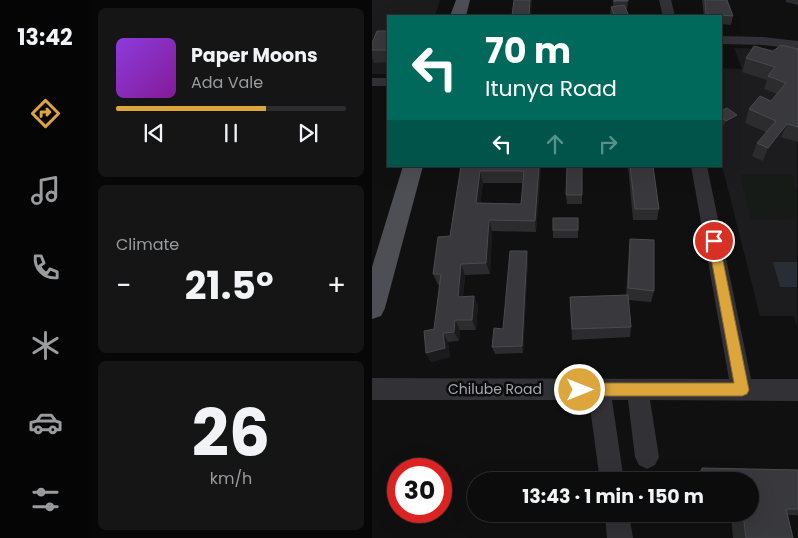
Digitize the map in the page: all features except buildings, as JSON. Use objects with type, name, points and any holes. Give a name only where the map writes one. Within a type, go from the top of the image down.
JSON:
[{"type":"main road","points":[[458,15],[463,0]]},
{"type":"main road","points":[[372,308],[377,270],[413,167]]},
{"type":"street","points":[[665,0],[669,15]]},
{"type":"street","points":[[722,40],[763,41],[798,45]]},
{"type":"street","points":[[372,82],[387,82]]},
{"type":"street","points":[[699,167],[742,390]]},
{"type":"street","name":"Chilube Road","points":[[372,389],[798,390]]},
{"type":"street","points":[[599,390],[611,472]]},
{"type":"street","points":[[638,390],[647,457]]},
{"type":"street","points":[[618,522],[620,538]]},
{"type":"shaded area","points":[[372,0],[440,0],[435,15],[387,15],[387,74],[372,74]]},
{"type":"shaded area","points":[[734,48],[776,49],[797,54],[797,326],[794,316],[760,316],[722,166],[722,68],[742,69]]},
{"type":"shaded area","points":[[792,174],[797,193],[797,219],[751,220],[740,175]]},
{"type":"shaded area","points":[[773,262],[797,262],[797,287],[780,287]]},
{"type":"route","points":[[580,390],[742,390],[714,241]]}]
